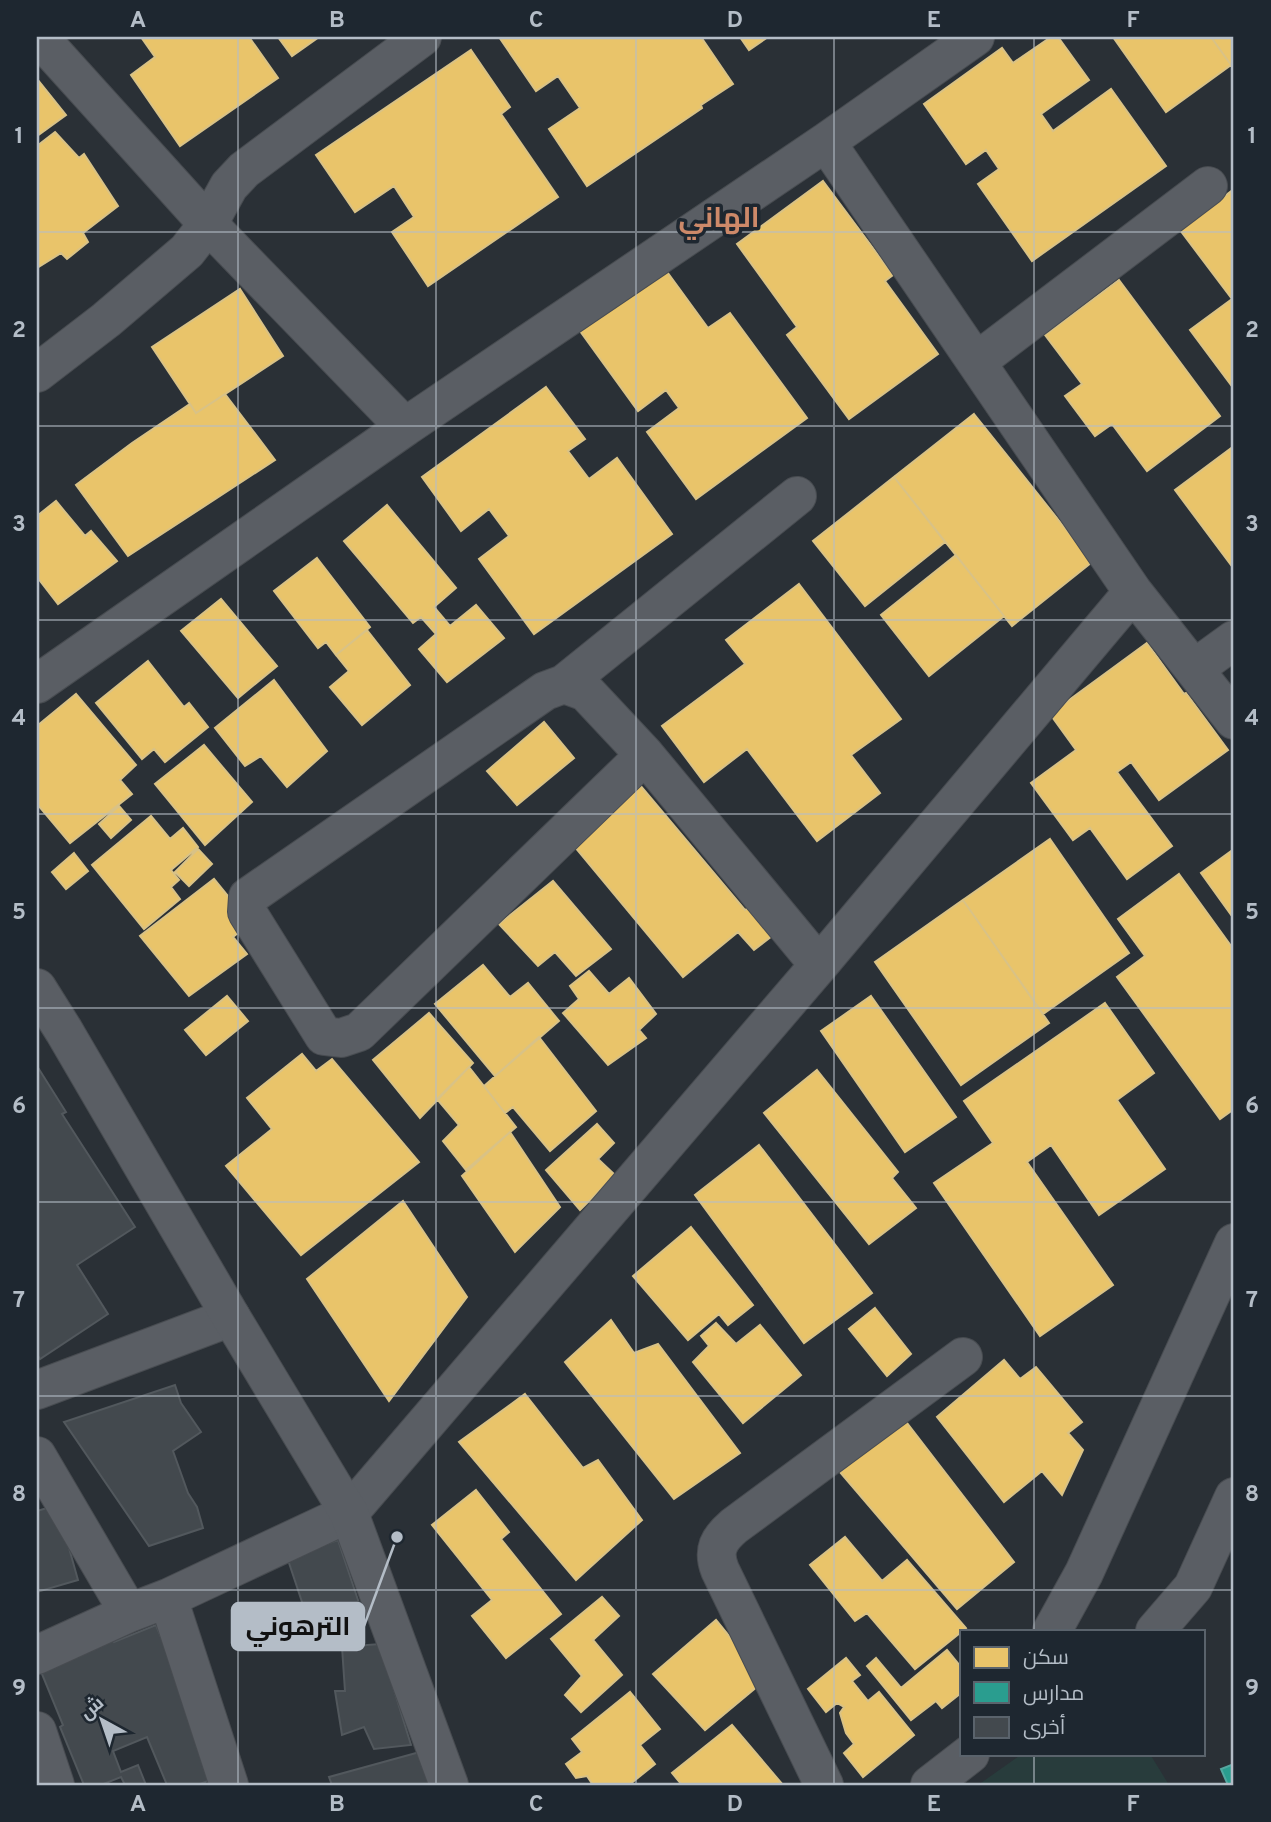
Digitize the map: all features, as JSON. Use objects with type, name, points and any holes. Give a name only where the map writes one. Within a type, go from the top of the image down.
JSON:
[{"type":"street","points":[[39,37],[208,224],[405,427]]},
{"type":"street","points":[[37,373],[106,320],[187,251],[208,224],[229,187],[244,170],[422,37]]},
{"type":"street","points":[[37,684],[405,427],[826,142],[975,37]]},
{"type":"street","points":[[826,142],[1133,592],[1234,720]]},
{"type":"street","points":[[976,362],[1208,186]]},
{"type":"street","points":[[645,755],[359,1032],[341,1038],[324,1036],[247,912],[248,897],[545,691],[564,684],[797,496]]},
{"type":"street","points":[[37,1655],[168,1598],[349,1513],[819,965],[1133,592]]},
{"type":"street","points":[[1194,669],[1234,640]]},
{"type":"street","points":[[564,684],[586,692],[645,755],[819,965]]},
{"type":"street","points":[[37,988],[349,1513],[449,1785]]},
{"type":"street","points":[[1053,1630],[1084,1573],[1234,1243]]},
{"type":"street","points":[[37,1390],[231,1317]]},
{"type":"street","points":[[824,1785],[720,1570],[716,1560],[718,1547],[723,1535],[734,1526],[963,1357]]},
{"type":"street","points":[[37,1456],[130,1613]]},
{"type":"street","points":[[1156,1630],[1193,1587],[1234,1497]]},
{"type":"street","points":[[168,1598],[229,1785]]},
{"type":"street","points":[[37,1731],[54,1785]]},
{"type":"street","points":[[930,1785],[967,1756]]},
{"type":"green space","points":[[1019,1756],[1151,1756],[1169,1785],[978,1785]]},
{"type":"building: سكن","points":[[141,37],[249,37],[278,78],[180,146],[131,75],[155,57]]},
{"type":"building: سكن","points":[[278,37],[319,37],[292,56]]},
{"type":"building: سكن","points":[[499,37],[701,37],[733,84],[587,186],[549,129],[580,108],[558,76],[536,91]]},
{"type":"building: سكن","points":[[740,37],[768,37],[749,50]]},
{"type":"building: سكن","points":[[1051,37],[1058,37],[1089,80],[1041,114],[1053,131],[1111,89],[1166,166],[1032,261],[978,184],[999,169],[986,150],[966,164],[924,104],[1002,48],[1013,63]]},
{"type":"building: سكن","points":[[1113,37],[1211,37],[1231,65],[1166,112]]},
{"type":"building: سكن","points":[[1211,37],[1234,37],[1234,69],[1231,65]]},
{"type":"building: سكن","points":[[471,50],[510,107],[501,114],[558,197],[428,286],[392,232],[414,217],[394,186],[355,212],[316,155]]},
{"type":"building: سكن","points":[[37,79],[66,115],[37,136]]},
{"type":"building: سكن","points":[[55,132],[79,158],[84,154],[118,206],[83,233],[88,242],[67,259],[61,253],[37,268],[37,146]]},
{"type":"building: سكن","points":[[823,181],[893,275],[885,281],[938,354],[849,419],[787,335],[797,327],[737,244]]},
{"type":"building: سكن","points":[[1234,189],[1234,389],[1190,330],[1232,299],[1180,230]]},
{"type":"building: سكن","points":[[665,269],[708,328],[730,313],[807,418],[696,499],[647,432],[679,408],[666,390],[638,411],[580,331]]},
{"type":"building: سكن","points":[[1119,280],[1220,416],[1147,471],[1112,424],[1095,436],[1065,396],[1082,384],[1045,335]]},
{"type":"building: سكن","points":[[240,289],[283,356],[196,413],[152,347]]},
{"type":"building: سكن","points":[[546,387],[585,439],[568,451],[589,479],[617,458],[672,534],[534,634],[479,559],[509,536],[489,509],[461,531],[422,477]]},
{"type":"building: سكن","points":[[225,394],[275,460],[128,556],[76,485],[190,404],[196,413]]},
{"type":"building: سكن","points":[[974,414],[1092,562],[1012,626],[894,477]]},
{"type":"building: سكن","points":[[1234,446],[1234,569],[1175,490]]},
{"type":"building: سكن","points":[[894,477],[945,542],[865,606],[813,541]]},
{"type":"building: سكن","points":[[56,501],[85,536],[91,531],[117,561],[58,604],[37,577],[37,516]]},
{"type":"building: سكن","points":[[387,505],[456,588],[434,607],[450,626],[476,605],[504,638],[447,682],[419,649],[436,634],[421,617],[413,623],[344,541]]},
{"type":"building: سكن","points":[[956,555],[1004,616],[929,676],[881,615]]},
{"type":"building: سكن","points":[[317,558],[370,627],[336,655],[326,642],[318,648],[274,591]]},
{"type":"building: سكن","points":[[799,584],[901,719],[851,755],[880,793],[817,841],[747,749],[704,782],[662,726],[745,664],[726,640]]},
{"type":"building: سكن","points":[[221,599],[277,666],[238,698],[181,631]]},
{"type":"building: سكن","points":[[367,630],[410,685],[362,725],[330,687],[349,671],[336,655]]},
{"type":"building: سكن","points":[[1147,643],[1228,750],[1159,800],[1131,762],[1117,772],[1172,846],[1127,879],[1090,828],[1073,840],[1031,783],[1076,750],[1050,714]]},
{"type":"building: سكن","points":[[148,661],[184,707],[189,703],[208,727],[165,762],[154,749],[142,759],[96,703]]},
{"type":"building: سكن","points":[[274,680],[327,751],[287,787],[261,756],[245,766],[215,728]]},
{"type":"building: سكن","points":[[76,694],[136,765],[120,780],[132,794],[70,843],[37,804],[37,726]]},
{"type":"building: سكن","points":[[544,722],[574,758],[517,805],[487,771]]},
{"type":"building: سكن","points":[[204,745],[252,802],[205,845],[155,784]]},
{"type":"building: سكن","points":[[639,784],[745,910],[759,902],[781,929],[754,950],[738,932],[683,977],[569,840]]},
{"type":"building: سكن","points":[[119,806],[131,820],[111,838],[99,824]]},
{"type":"building: سكن","points":[[151,816],[170,839],[183,828],[198,847],[171,870],[179,880],[171,887],[180,899],[144,929],[92,865]]},
{"type":"building: سكن","points":[[1050,839],[1129,953],[1043,1014],[963,900]]},
{"type":"building: سكن","points":[[198,849],[212,864],[189,886],[175,872]]},
{"type":"building: سكن","points":[[1234,849],[1234,919],[1201,873]]},
{"type":"building: سكن","points":[[74,853],[88,871],[66,889],[52,872]]},
{"type":"building: سكن","points":[[1179,874],[1234,950],[1234,1109],[1220,1119],[1117,977],[1145,956],[1118,919]]},
{"type":"building: سكن","points":[[214,879],[250,923],[233,937],[247,954],[189,996],[140,936]]},
{"type":"building: سكن","points":[[553,881],[611,949],[576,976],[555,952],[538,966],[499,924]]},
{"type":"building: سكن","points":[[963,900],[1049,1023],[961,1085],[875,962]]},
{"type":"building: سكن","points":[[483,965],[510,997],[528,983],[559,1021],[495,1076],[435,1004]]},
{"type":"building: سكن","points":[[589,971],[609,994],[629,978],[656,1014],[639,1030],[646,1038],[608,1065],[563,1013],[579,999],[570,986]]},
{"type":"building: سكن","points":[[227,996],[248,1021],[206,1055],[185,1030]]},
{"type":"building: سكن","points":[[871,996],[956,1117],[905,1152],[821,1031]]},
{"type":"building: سكن","points":[[1105,1003],[1154,1073],[1117,1100],[1165,1169],[1099,1215],[1051,1145],[1027,1162],[1113,1285],[1040,1336],[934,1183],[993,1143],[964,1101]]},
{"type":"building: سكن","points":[[429,1013],[473,1063],[420,1118],[373,1060]]},
{"type":"building: سكن","points":[[539,1037],[596,1111],[550,1151],[513,1107],[505,1113],[484,1086]]},
{"type":"building: سكن","points":[[302,1054],[316,1071],[332,1059],[419,1162],[301,1255],[226,1166],[272,1129],[247,1098]]},
{"type":"building: سكن","points":[[469,1067],[516,1127],[466,1170],[443,1141],[459,1125],[437,1099]]},
{"type":"building: سكن","points":[[817,1070],[898,1172],[892,1178],[916,1208],[869,1244],[764,1113]]},
{"type":"building: سكن","points":[[597,1124],[614,1143],[598,1159],[615,1175],[580,1210],[546,1170]]},
{"type":"building: سكن","points":[[510,1132],[560,1207],[515,1252],[462,1176]]},
{"type":"building: سكن","points":[[759,1145],[872,1293],[804,1343],[695,1195]]},
{"type":"building: سكن","points":[[403,1201],[467,1297],[389,1401],[307,1279]]},
{"type":"building: سكن","points":[[691,1227],[753,1305],[728,1325],[719,1314],[688,1340],[633,1276]]},
{"type":"building: سكن","points":[[875,1308],[911,1354],[887,1376],[849,1329]]},
{"type":"building: سكن","points":[[611,1320],[634,1353],[658,1344],[740,1453],[674,1499],[565,1362]]},
{"type":"building: سكن","points":[[716,1323],[736,1344],[760,1325],[801,1375],[743,1423],[693,1362],[709,1346],[701,1336]]},
{"type":"building: سكن","points":[[1004,1360],[1020,1379],[1036,1367],[1082,1422],[1068,1433],[1083,1450],[1062,1495],[1042,1471],[1004,1502],[937,1417]]},
{"type":"building: سكن","points":[[525,1394],[583,1468],[598,1460],[642,1520],[576,1580],[459,1442]]},
{"type":"building: سكن","points":[[904,1419],[1014,1562],[957,1609],[840,1472]]},
{"type":"building: سكن","points":[[476,1490],[509,1532],[501,1539],[561,1614],[506,1658],[472,1616],[492,1600],[432,1525]]},
{"type":"building: سكن","points":[[845,1537],[882,1581],[907,1560],[966,1628],[960,1630],[960,1633],[915,1669],[867,1613],[855,1621],[810,1565]]},
{"type":"building: سكن","points":[[602,1597],[619,1616],[593,1640],[622,1675],[581,1712],[565,1695],[582,1676],[551,1639]]},
{"type":"building: سكن","points":[[716,1620],[765,1680],[705,1730],[653,1674]]},
{"type":"building: سكن","points":[[947,1650],[960,1666],[960,1694],[942,1708],[936,1701],[911,1720],[867,1666],[876,1658],[901,1688]]},
{"type":"building: سكن","points":[[846,1658],[860,1675],[852,1681],[868,1701],[879,1692],[914,1735],[863,1777],[844,1753],[854,1744],[846,1733],[840,1713],[844,1707],[837,1703],[826,1712],[808,1689]]},
{"type":"building: سكن","points":[[630,1692],[660,1729],[640,1745],[655,1764],[629,1785],[593,1785],[587,1776],[576,1778],[566,1764],[582,1752],[572,1739]]},
{"type":"building: سكن","points":[[732,1725],[783,1785],[682,1785],[672,1773]]},
{"type":"building: مدارس","points":[[1234,1764],[1234,1785],[1228,1785],[1221,1769]]},
{"type":"building: أخرى","points":[[37,1066],[66,1112],[62,1114],[135,1227],[77,1265],[108,1314],[40,1359],[37,1354]]},
{"type":"building: أخرى","points":[[175,1385],[181,1403],[201,1432],[173,1451],[203,1528],[149,1546],[64,1422]]},
{"type":"building: أخرى","points":[[57,1505],[78,1580],[37,1592],[37,1511]]},
{"type":"building: أخرى","points":[[338,1540],[363,1615],[312,1632],[287,1557]]},
{"type":"building: أخرى","points":[[105,1624],[114,1642],[156,1625],[188,1702],[226,1731],[248,1785],[210,1785],[208,1781],[197,1785],[167,1785],[147,1737],[113,1751],[121,1772],[138,1765],[146,1785],[125,1785],[121,1777],[101,1785],[84,1785],[37,1662]]},
{"type":"building: أخرى","points":[[380,1644],[411,1745],[374,1749],[364,1727],[342,1735],[335,1691],[345,1691],[342,1647]]},
{"type":"building: أخرى","points":[[427,1750],[437,1785],[332,1785],[329,1777]]},
{"type":"place","name":"الترهوني","points":[[397,1537]]},
{"type":"district","name":"الهاني","points":[[719,217]]}]
